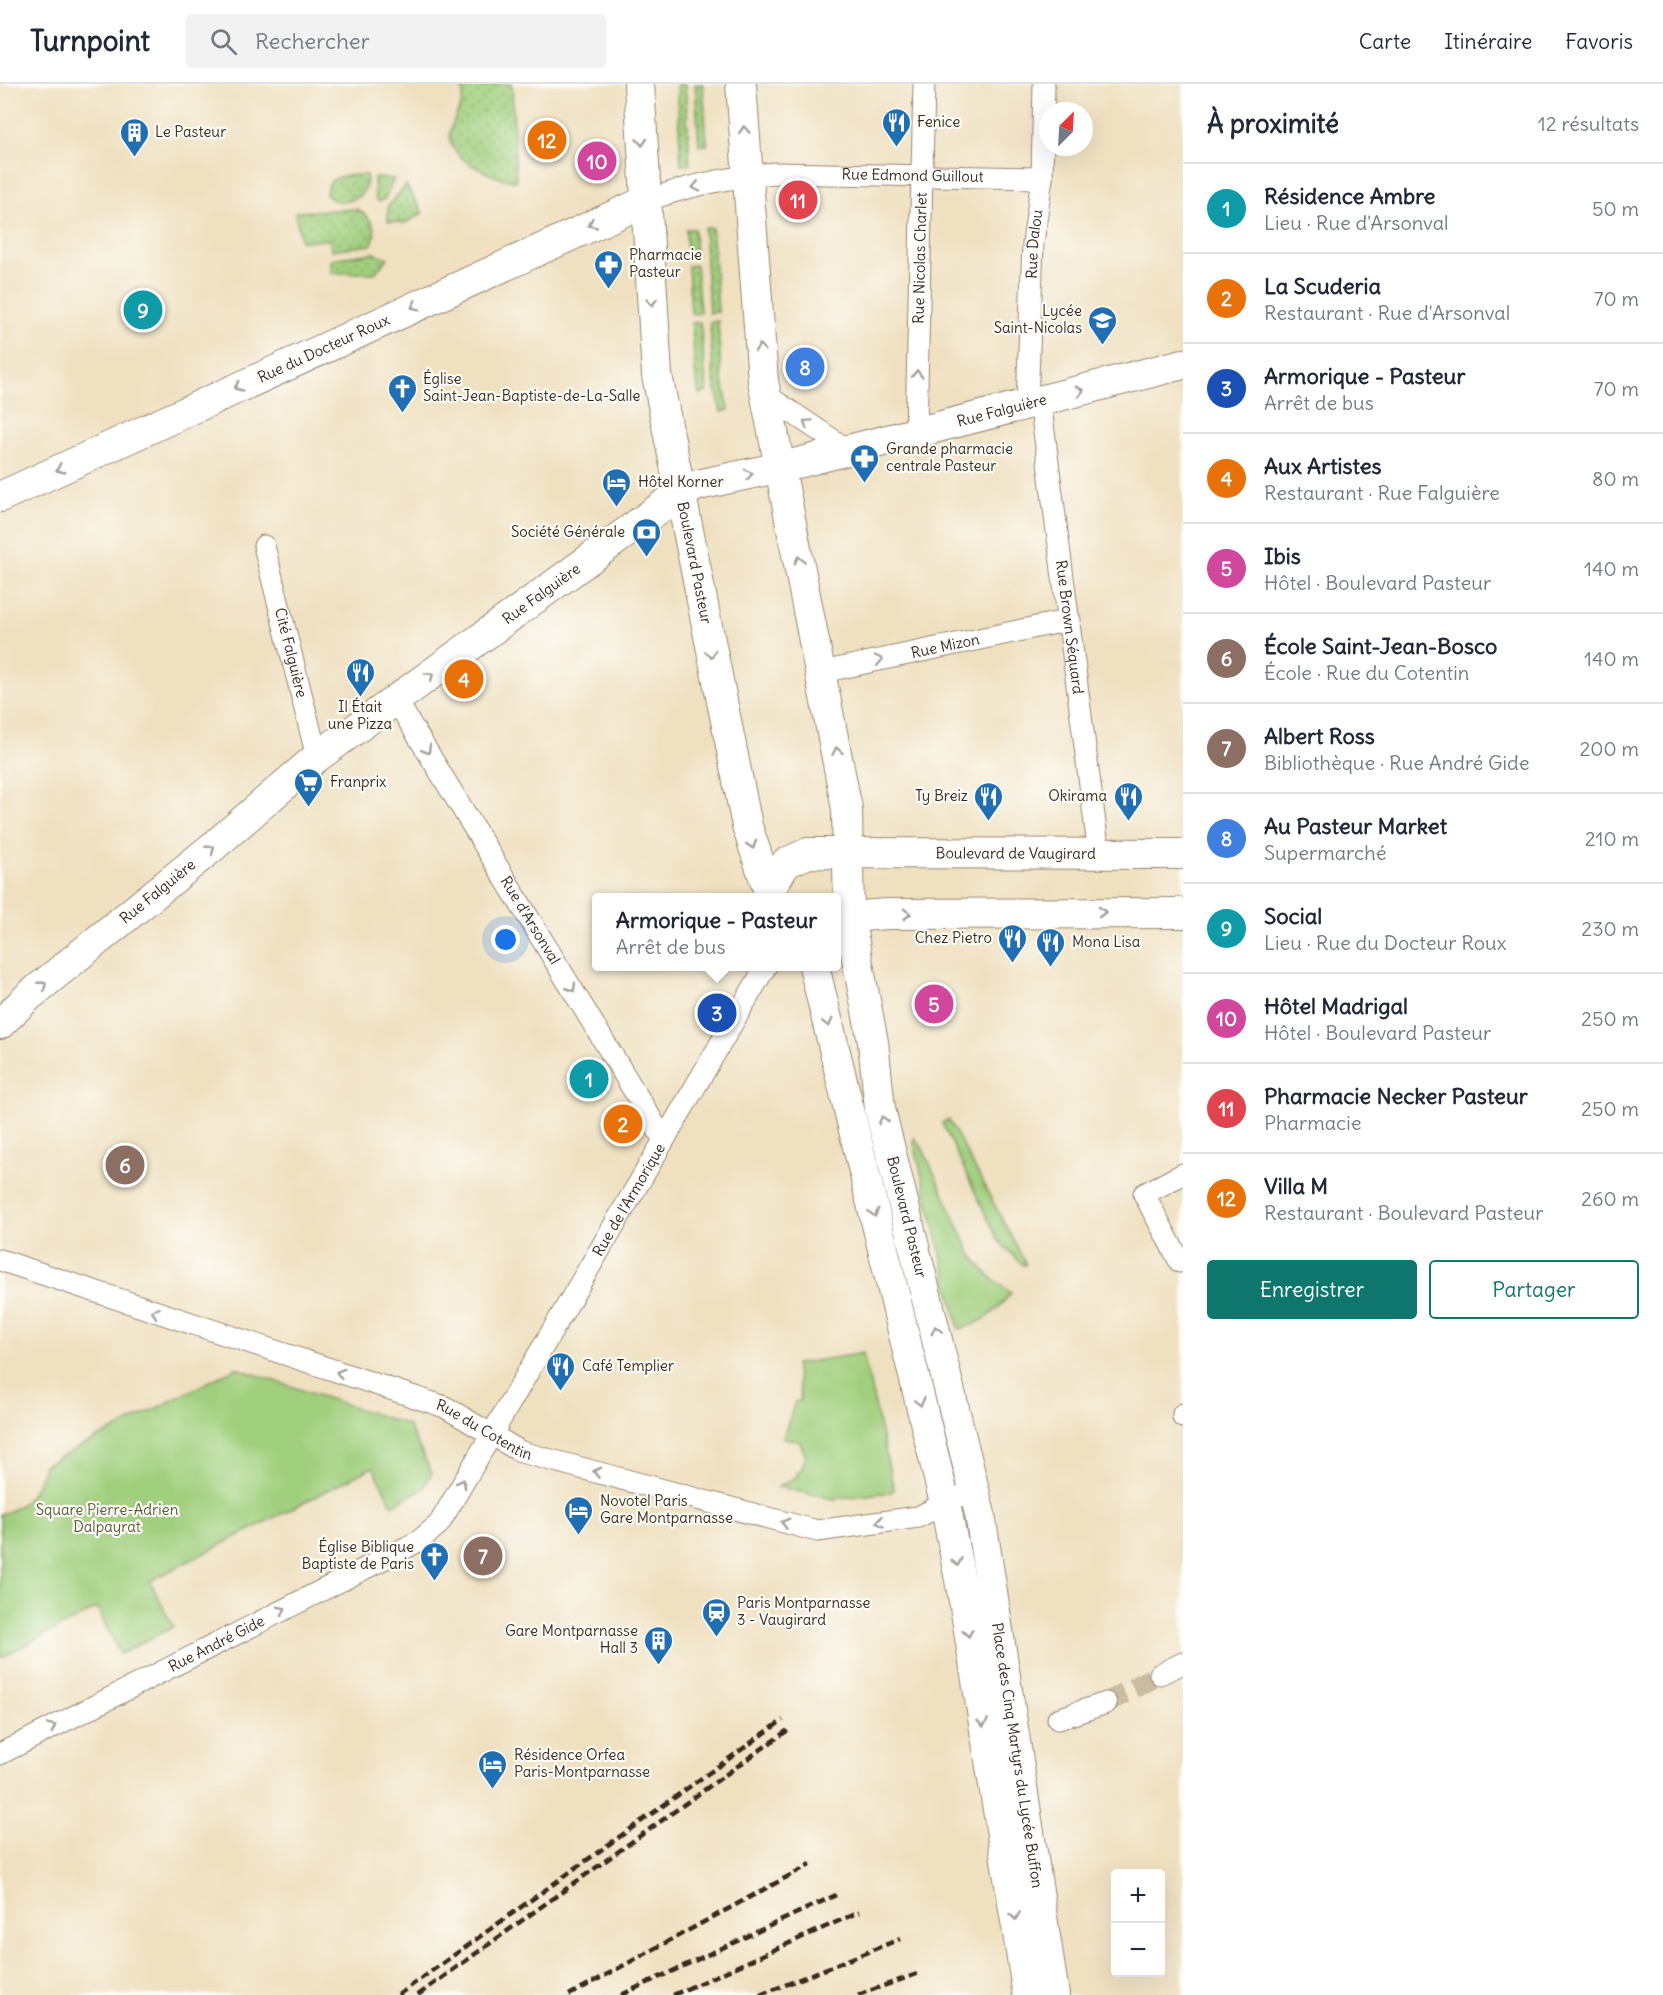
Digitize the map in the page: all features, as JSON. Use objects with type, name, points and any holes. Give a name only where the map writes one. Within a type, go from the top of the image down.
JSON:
[{"type":"main road","name":"Boulevard Pasteur","points":[[639,84],[657,375],[747,826],[768,893]]},
{"type":"main road","name":"Boulevard Pasteur","points":[[741,84],[766,396],[822,672],[847,809],[849,833],[843,920],[873,1042],[880,1109],[977,1502]]},
{"type":"main road","name":"Rue du Docteur Roux","points":[[0,497],[646,201]]},
{"type":"main road","name":"Rue Falguière","points":[[0,1024],[29,996],[216,845],[317,758],[679,494],[698,485],[780,468],[1183,364]]},
{"type":"main road","name":"Boulevard Pasteur","points":[[770,893],[777,874],[793,859],[808,853],[846,853]]},
{"type":"main road","name":"Boulevard de Vaugirard","points":[[846,853],[1183,854]]},
{"type":"main road","points":[[843,920],[887,914],[1183,913]]},
{"type":"main road","points":[[815,971],[948,1514]]},
{"type":"main road","name":"Place des Cinq Martyrs du Lycée Buffon","points":[[977,1502],[1054,1995]]},
{"type":"main road","name":"Place des Cinq Martyrs du Lycée Buffon","points":[[948,1514],[1028,1995]]},
{"type":"street","name":"Rue Nicolas Charlet","points":[[916,432],[924,84]]},
{"type":"street","name":"Rue Dalou","points":[[1033,402],[1033,243],[1042,178],[1044,84]]},
{"type":"street","name":"Rue Edmond Guillout","points":[[646,201],[670,192],[747,175],[775,173],[1042,178]]},
{"type":"street","points":[[766,396],[848,450]]},
{"type":"street","name":"Rue Brown Séquard","points":[[1033,402],[1070,621],[1099,854]]},
{"type":"street","name":"Cité Falguière","points":[[264,546],[317,758]]},
{"type":"street","name":"Rue Mizon","points":[[822,672],[1070,621]]},
{"type":"street","name":"Rue d'Arsonval","points":[[396,700],[664,1140]]},
{"type":"street","name":"Rue de l'Armorique","points":[[432,1532],[439,1524],[763,971]]},
{"type":"street","points":[[1183,1174],[1144,1194],[1180,1262],[1183,1260]]},
{"type":"street","name":"Rue du Cotentin","points":[[0,1260],[444,1407],[521,1452],[817,1531],[918,1516],[948,1514],[977,1502]]},
{"type":"street","name":"Rue André Gide","points":[[0,1754],[419,1541],[432,1532]]},
{"type":"street","points":[[1160,1674],[1183,1663]]},
{"type":"street","points":[[1058,1719],[1106,1703]]},
{"type":"green space","points":[[461,84],[512,84],[516,181],[485,172],[456,151],[451,142],[450,133],[463,97]]},
{"type":"green space","points":[[677,84],[685,84],[690,164],[681,165]]},
{"type":"green space","points":[[695,84],[703,84],[707,145],[699,145]]},
{"type":"green space","points":[[366,175],[367,183],[364,190],[354,199],[339,201],[326,194],[331,182],[335,179]]},
{"type":"green space","points":[[374,178],[394,179],[385,198],[379,202],[375,198]]},
{"type":"green space","points":[[406,185],[423,213],[405,223],[388,221],[388,206]]},
{"type":"green space","points":[[357,209],[373,224],[375,234],[371,245],[331,250],[330,240],[301,241],[295,212]]},
{"type":"green space","points":[[704,228],[712,228],[718,312],[709,313]]},
{"type":"green space","points":[[686,229],[694,229],[696,256],[687,256]]},
{"type":"green space","points":[[374,253],[388,258],[375,273],[331,273],[331,259]]},
{"type":"green space","points":[[696,265],[700,313],[691,314],[688,266]]},
{"type":"green space","points":[[718,321],[721,374],[729,410],[721,412],[713,375],[710,322]]},
{"type":"green space","points":[[700,322],[707,392],[699,394],[695,372],[692,323]]},
{"type":"green space","points":[[949,1120],[1026,1264],[1024,1266],[998,1240],[942,1123]]},
{"type":"green space","points":[[915,1138],[923,1149],[971,1254],[987,1274],[1011,1293],[988,1316],[975,1324],[959,1329],[913,1139]]},
{"type":"green space","points":[[863,1353],[894,1490],[834,1499],[778,1487],[798,1476],[796,1473],[801,1470],[806,1456],[799,1441],[783,1438],[795,1402],[801,1400],[795,1364]]},
{"type":"green space","name":"Square Pierre-Adrien Dalpayrat","points":[[236,1368],[408,1425],[432,1473],[423,1489],[392,1505],[373,1467],[150,1581],[173,1627],[120,1654],[97,1608],[0,1658],[0,1514],[16,1507],[29,1496],[42,1474],[44,1465]]},
{"type":"tunnel","points":[[1106,1703],[1160,1674]]},
{"type":"railway","points":[[398,1995],[783,1720]]},
{"type":"railway","points":[[418,1995],[788,1730]]},
{"type":"railway","points":[[569,1995],[811,1864]]},
{"type":"railway","points":[[621,1995],[836,1895]]},
{"type":"railway","points":[[673,1995],[859,1912]]},
{"type":"railway","points":[[760,1995],[900,1939]]},
{"type":"railway","points":[[858,1995],[917,1974]]},
{"type":"place","name":"Villa M","points":[[547,140]]},
{"type":"place","name":"Fenice","points":[[896,148]]},
{"type":"place","name":"Le Pasteur","points":[[134,158]]},
{"type":"place","name":"Hôtel Madrigal","points":[[597,161]]},
{"type":"place","name":"Pharmacie Necker Pasteur","points":[[798,200]]},
{"type":"place","name":"Pharmacie Pasteur","points":[[608,290]]},
{"type":"place","name":"Social","points":[[143,310]]},
{"type":"place","name":"Lycée Saint-Nicolas","points":[[1103,346]]},
{"type":"place","name":"Au Pasteur Market","points":[[805,367]]},
{"type":"place","name":"Église Saint-Jean-Baptiste-de-La-Salle","points":[[402,414]]},
{"type":"place","name":"Grande pharmacie centrale Pasteur","points":[[865,484]]},
{"type":"place","name":"Hôtel Korner","points":[[617,508]]},
{"type":"place","name":"Société Générale","points":[[646,558]]},
{"type":"place","name":"Aux Artistes","points":[[464,679]]},
{"type":"place","name":"Il Était une Pizza","points":[[360,698]]},
{"type":"place","name":"Franprix","points":[[309,808]]},
{"type":"place","name":"Ty Breiz","points":[[989,822]]},
{"type":"place","name":"Okirama","points":[[1128,822]]},
{"type":"place","name":"Chez Pietro","points":[[1013,964]]},
{"type":"place","name":"Mona Lisa","points":[[1051,968]]},
{"type":"place","name":"Ibis","points":[[934,1004]]},
{"type":"place","name":"Armorique - Pasteur","points":[[717,1013]]},
{"type":"place","name":"Résidence Ambre","points":[[589,1079]]},
{"type":"place","name":"La Scuderia","points":[[623,1124]]},
{"type":"place","name":"École Saint-Jean-Bosco","points":[[125,1165]]},
{"type":"place","name":"Café Templier","points":[[561,1392]]},
{"type":"place","name":"Novotel Paris Gare Montparnasse","points":[[579,1536]]},
{"type":"place","name":"Albert Ross","points":[[483,1556]]},
{"type":"place","name":"Église Biblique Baptiste de Paris","points":[[435,1582]]},
{"type":"place","name":"Paris Montparnasse 3 - Vaugirard","points":[[716,1638]]},
{"type":"place","name":"Gare Montparnasse Hall 3","points":[[659,1666]]},
{"type":"place","name":"Résidence Orfea Paris-Montparnasse","points":[[493,1790]]}]
